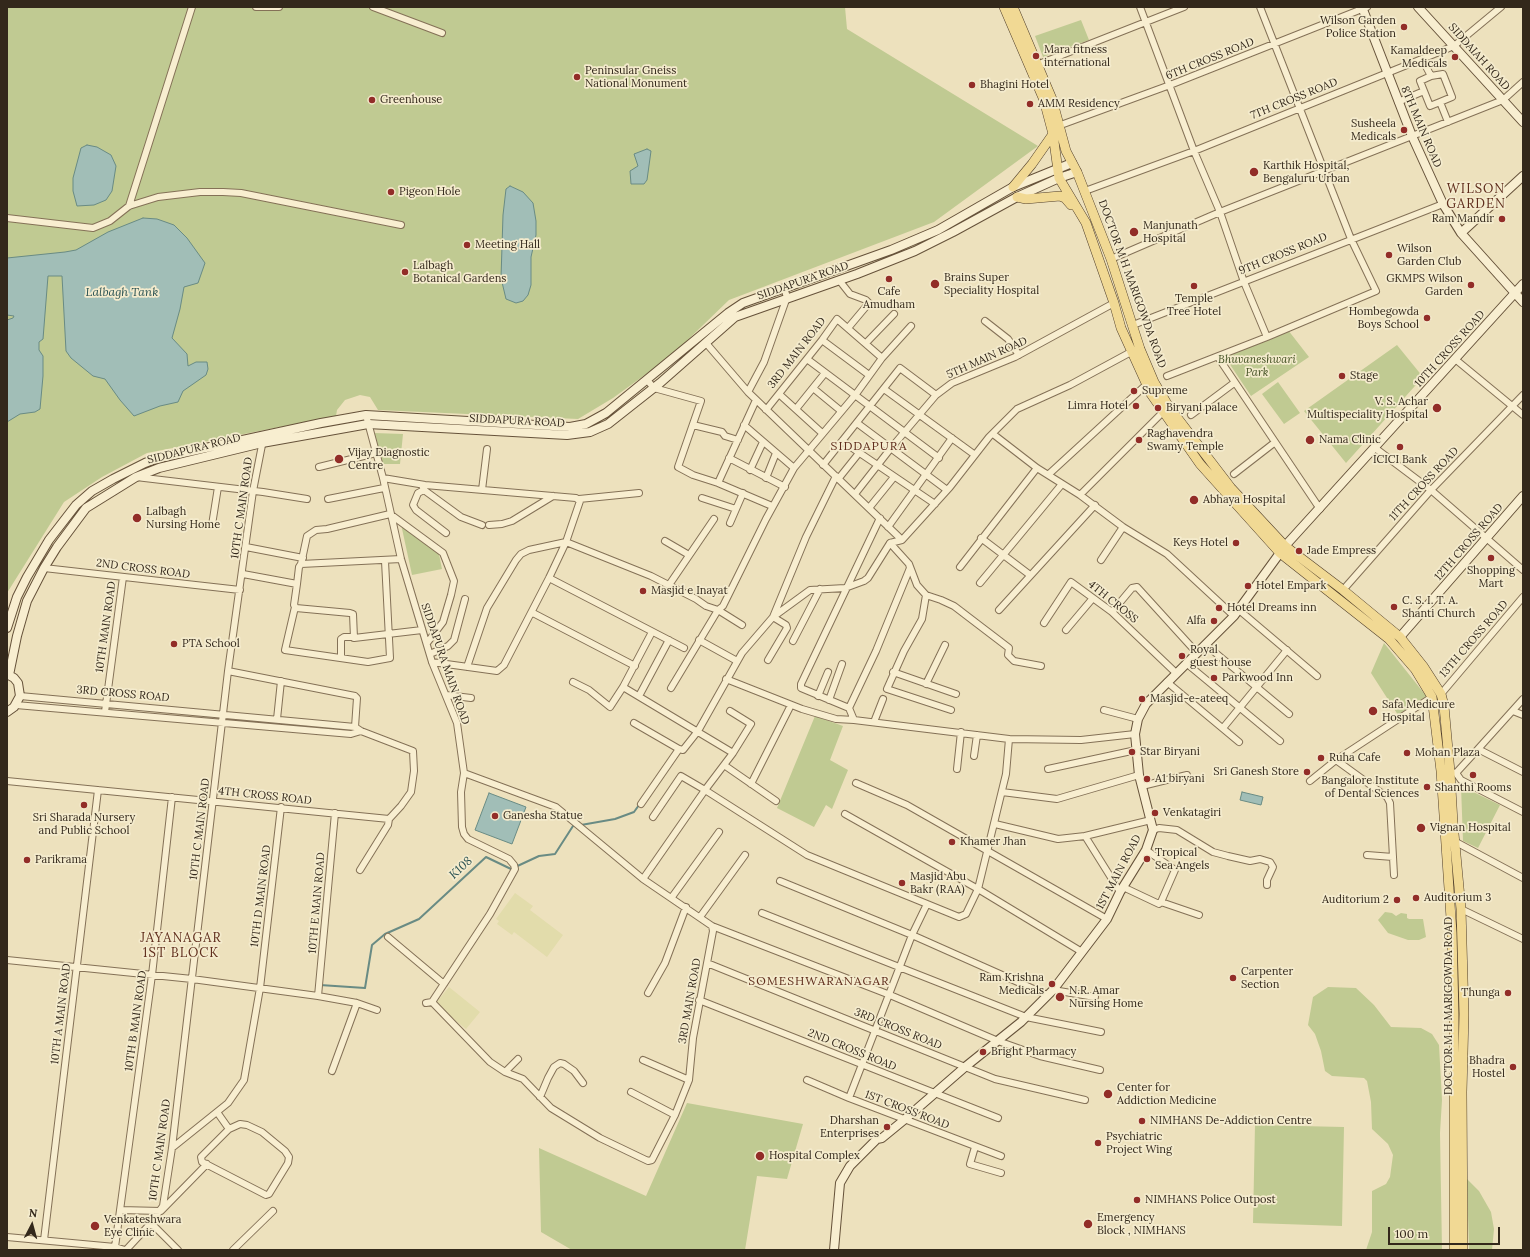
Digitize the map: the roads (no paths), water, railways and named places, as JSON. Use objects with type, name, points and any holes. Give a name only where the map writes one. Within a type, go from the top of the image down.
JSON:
[{"type":"main road","points":[[1004,7],[1042,93],[1055,130]]},
{"type":"main road","points":[[1013,187],[1032,164],[1055,130],[1052,99],[1039,64],[1014,7]]},
{"type":"main road","name":"SIDDAIAH ROAD","points":[[1418,7],[1523,122]]},
{"type":"main road","name":"8TH MAIN ROAD","points":[[1364,8],[1386,73],[1442,204],[1460,233],[1523,302]]},
{"type":"main road","name":"DOCTOR M H MARIGOWDA ROAD","points":[[1055,130],[1077,172],[1085,191],[1111,259],[1154,382],[1169,407],[1231,488],[1283,550],[1343,590],[1400,637],[1423,666],[1441,694],[1453,772],[1454,841],[1461,909],[1464,1014],[1462,1092],[1463,1250]]},
{"type":"main road","name":"DOCTOR M H MARIGOWDA ROAD","points":[[1055,130],[1059,178],[1086,223],[1114,303],[1121,328],[1131,352],[1163,412],[1200,464],[1283,550],[1389,639],[1415,670],[1432,698],[1441,771],[1452,933],[1454,1014],[1454,1250]]},
{"type":"main road","name":"SIDDAPURA ROAD","points":[[8,674],[27,602],[44,568],[71,526],[86,508],[136,477],[159,468],[321,422],[366,416],[570,427],[586,424],[606,413],[728,313],[743,303],[891,250],[938,230],[1013,187],[1072,163]]},
{"type":"main road","name":"SIDDAPURA ROAD","points":[[7,628],[17,597],[37,560],[64,519],[76,505],[92,491],[130,469],[155,459],[263,439],[368,424],[580,435],[608,424],[654,388],[735,317],[786,297],[839,280],[927,245],[1017,197],[1059,178],[1077,172]]},
{"type":"main road","points":[[1460,233],[1523,176]]},
{"type":"main road","points":[[1017,197],[1026,199],[1060,196],[1065,198],[1086,223]]},
{"type":"main road","name":"10TH CROSS ROAD","points":[[1283,550],[1523,284]]},
{"type":"main road","name":"12TH CROSS ROAD","points":[[1400,637],[1523,496]]},
{"type":"main road","name":"1ST MAIN ROAD","points":[[882,1138],[1026,1017],[1050,992],[1106,919],[1146,850],[1153,830],[1139,775],[1135,734],[1138,719],[1146,704],[1237,613],[1283,550]]},
{"type":"main road","points":[[7,712],[16,705],[20,696],[18,684],[8,674]]},
{"type":"main road","points":[[834,1250],[840,1183],[850,1166],[877,1139],[882,1138]]},
{"type":"main road","points":[[838,1250],[843,1184],[852,1168],[881,1143],[882,1138]]},
{"type":"street","points":[[129,206],[192,7]]},
{"type":"street","points":[[256,7],[279,7]]},
{"type":"street","points":[[373,7],[442,32]]},
{"type":"street","points":[[1140,7],[1194,151],[1220,212],[1244,282],[1267,337]]},
{"type":"street","points":[[1039,64],[1184,7]]},
{"type":"street","points":[[1167,376],[1218,357],[1376,291],[1351,239],[1260,7]]},
{"type":"street","name":"7TH CROSS ROAD","points":[[1085,191],[1194,151],[1454,46],[1501,7]]},
{"type":"street","name":"6TH CROSS ROAD","points":[[1055,130],[1364,8]]},
{"type":"street","points":[[1422,59],[1431,76]]},
{"type":"street","points":[[1443,74],[1452,97],[1430,106],[1420,81],[1431,76],[1443,74]]},
{"type":"street","points":[[1111,259],[1220,212],[1325,172],[1503,100],[1523,82]]},
{"type":"street","points":[[1398,102],[1424,91]]},
{"type":"street","points":[[1440,102],[1448,122]]},
{"type":"street","points":[[7,218],[93,228],[110,221],[129,206],[158,197],[200,192],[241,193],[401,225]]},
{"type":"street","name":"9TH CROSS ROAD","points":[[1133,325],[1442,204]]},
{"type":"street","points":[[839,280],[850,294],[866,300],[868,303],[848,328]]},
{"type":"street","points":[[748,392],[764,362],[786,297],[784,288]]},
{"type":"street","name":"5TH MAIN ROAD","points":[[854,494],[936,395],[952,383],[1019,355],[1114,303]]},
{"type":"street","points":[[866,343],[894,314]]},
{"type":"street","name":"3RD MAIN ROAD","points":[[766,410],[822,340],[836,318],[882,358]]},
{"type":"street","points":[[985,321],[1008,339],[1019,355]]},
{"type":"street","points":[[671,688],[698,640],[718,610],[724,606],[772,506],[785,487],[794,468],[856,394],[882,358],[911,326]]},
{"type":"street","points":[[822,340],[869,375]]},
{"type":"street","points":[[706,343],[748,392],[902,540]]},
{"type":"street","points":[[634,723],[683,750],[698,730],[742,653],[773,617],[810,590],[845,588],[861,583],[868,578],[890,543],[902,540],[935,504],[993,434],[1017,409],[1070,385],[1131,352]]},
{"type":"street","points":[[1218,357],[1274,443],[1320,509]]},
{"type":"street","points":[[807,358],[939,458]]},
{"type":"street","points":[[1455,359],[1523,415]]},
{"type":"street","points":[[823,465],[900,368],[936,395]]},
{"type":"street","points":[[796,409],[825,373]]},
{"type":"street","points":[[647,380],[654,388],[702,401],[678,467],[693,475],[718,483],[772,506]]},
{"type":"street","points":[[1191,415],[1234,383]]},
{"type":"street","points":[[1049,474],[1147,384]]},
{"type":"street","points":[[813,388],[841,411]]},
{"type":"street","points":[[884,388],[975,455]]},
{"type":"street","points":[[779,394],[822,433]]},
{"type":"street","name":"11TH CROSS ROAD","points":[[1343,590],[1431,490],[1523,395]]},
{"type":"street","points":[[718,483],[756,400]]},
{"type":"street","points":[[1080,495],[1163,412]]},
{"type":"street","name":"SIDDAPURA MAIN ROAD","points":[[366,416],[383,478],[401,559],[432,662],[457,724],[464,774],[461,792],[462,828],[468,839],[510,859],[513,862],[515,869],[490,914],[444,984]]},
{"type":"street","points":[[857,423],[947,490]]},
{"type":"street","points":[[693,425],[722,432],[726,436],[738,440]]},
{"type":"street","points":[[744,425],[794,468]]},
{"type":"street","points":[[993,434],[1037,468],[1049,474],[1095,505],[1123,527],[1170,557],[1237,613],[1287,650],[1317,676]]},
{"type":"street","points":[[888,527],[952,438]]},
{"type":"street","name":"10TH C MAIN ROAD","points":[[151,1223],[161,1211],[172,1148],[228,671],[243,574],[253,491],[263,439]]},
{"type":"street","points":[[842,441],[935,504]]},
{"type":"street","points":[[750,470],[763,442]]},
{"type":"street","points":[[1234,474],[1274,443]]},
{"type":"street","points":[[1375,448],[1431,490],[1523,570]]},
{"type":"street","points":[[482,490],[487,449]]},
{"type":"street","points":[[319,467],[376,453]]},
{"type":"street","points":[[766,478],[776,453]]},
{"type":"street","points":[[773,617],[806,537],[838,477],[858,453]]},
{"type":"street","points":[[729,458],[785,487]]},
{"type":"street","points":[[960,567],[981,538],[1037,468]]},
{"type":"street","points":[[136,477],[308,499]]},
{"type":"street","points":[[869,508],[894,477]]},
{"type":"street","points":[[383,478],[423,487],[482,490],[579,499],[639,493]]},
{"type":"street","points":[[980,583],[1002,554],[1062,484]]},
{"type":"street","points":[[212,525],[218,487]]},
{"type":"street","points":[[423,487],[461,517],[486,525],[502,524],[512,521],[553,496]]},
{"type":"street","points":[[423,487],[418,493],[413,505],[416,510],[446,533]]},
{"type":"street","points":[[328,500],[384,488]]},
{"type":"street","points":[[730,523],[742,494]]},
{"type":"street","points":[[702,498],[736,510]]},
{"type":"street","points":[[432,662],[497,670],[504,666],[533,613],[566,542],[581,504],[579,499]]},
{"type":"street","points":[[999,610],[1095,505]]},
{"type":"street","points":[[385,561],[390,658],[368,662],[285,650],[295,607],[299,567],[302,561],[308,536],[316,530],[327,529],[390,514],[444,553],[454,580],[442,622],[427,643]]},
{"type":"street","points":[[854,720],[849,708],[803,689],[801,684],[845,588],[880,518]]},
{"type":"street","points":[[669,585],[688,554],[714,519]]},
{"type":"street","points":[[1101,560],[1123,527]]},
{"type":"street","points":[[981,538],[1030,575]]},
{"type":"street","points":[[665,541],[688,554]]},
{"type":"street","points":[[467,666],[487,608],[516,560],[521,554],[529,550],[566,542],[669,585],[706,606],[718,610],[742,625]]},
{"type":"street","points":[[890,543],[909,564],[917,585],[926,596],[941,600],[954,606],[1009,648],[1008,655],[1014,661],[1041,666]]},
{"type":"street","points":[[246,546],[302,561],[385,561],[401,559]]},
{"type":"street","points":[[849,708],[876,651],[910,568],[909,564]]},
{"type":"street","name":"2ND CROSS ROAD","points":[[44,568],[240,590]]},
{"type":"street","points":[[243,574],[297,584]]},
{"type":"street","name":"10TH MAIN ROAD","points":[[105,712],[123,577]]},
{"type":"street","points":[[549,578],[684,648]]},
{"type":"street","name":"4TH CROSS","points":[[1044,623],[1071,582],[1112,612],[1176,673]]},
{"type":"street","points":[[1112,612],[1132,588],[1137,587],[1197,653]]},
{"type":"street","points":[[793,641],[820,589]]},
{"type":"street","points":[[926,596],[922,619],[893,672],[887,689],[951,710]]},
{"type":"street","name":"13TH CROSS ROAD","points":[[1441,694],[1523,597]]},
{"type":"street","points":[[1066,630],[1093,598]]},
{"type":"street","points":[[430,654],[448,646],[454,640],[465,599]]},
{"type":"street","points":[[295,607],[353,614],[353,637]]},
{"type":"street","points":[[533,613],[635,666]]},
{"type":"street","points":[[768,660],[787,628],[786,625],[773,617]]},
{"type":"street","points":[[341,658],[342,638],[389,635],[422,630]]},
{"type":"street","points":[[573,682],[589,690],[610,707],[635,666],[652,632]]},
{"type":"street","points":[[638,696],[669,640]]},
{"type":"street","points":[[698,640],[737,661]]},
{"type":"street","points":[[1206,645],[1289,714]]},
{"type":"street","points":[[926,684],[945,646]]},
{"type":"street","points":[[1223,728],[1287,650]]},
{"type":"street","points":[[1186,663],[1280,741]]},
{"type":"street","points":[[829,700],[842,664]]},
{"type":"street","points":[[228,671],[355,696],[357,698],[356,727],[361,732],[413,751],[414,771],[411,792],[401,806],[389,818],[388,825],[360,870]]},
{"type":"street","points":[[818,696],[828,672]]},
{"type":"street","points":[[893,672],[956,694]]},
{"type":"street","points":[[726,679],[791,705],[836,719],[961,732],[1009,739],[1081,740],[1135,734]]},
{"type":"street","points":[[277,719],[281,681]]},
{"type":"street","points":[[1167,682],[1239,742]]},
{"type":"street","points":[[623,687],[733,752]]},
{"type":"street","points":[[446,695],[471,698]]},
{"type":"street","name":"3RD CROSS ROAD","points":[[20,696],[224,713],[356,727]]},
{"type":"street","points":[[1310,781],[1336,760],[1432,698]]},
{"type":"street","points":[[874,722],[883,699]]},
{"type":"street","points":[[1523,699],[1478,749],[1453,772],[1461,780],[1523,812]]},
{"type":"street","points":[[16,705],[351,734],[361,732]]},
{"type":"street","points":[[751,784],[791,705]]},
{"type":"street","points":[[1104,710],[1138,719]]},
{"type":"street","points":[[643,879],[724,765],[751,724],[730,711]]},
{"type":"street","points":[[1513,711],[1523,715]]},
{"type":"street","points":[[957,769],[961,732]]},
{"type":"street","points":[[974,756],[977,735]]},
{"type":"street","points":[[653,817],[681,776],[807,855],[959,917],[966,914],[978,889],[989,851],[1006,774],[1009,739]]},
{"type":"street","points":[[641,804],[679,749]]},
{"type":"street","points":[[1478,749],[1523,772]]},
{"type":"street","points":[[1048,769],[1136,750]]},
{"type":"street","points":[[1336,760],[1387,797],[1390,802],[1394,876]]},
{"type":"street","points":[[724,765],[776,801]]},
{"type":"street","points":[[464,774],[556,807],[643,879],[672,897],[712,926],[890,995],[998,1041],[1040,1056],[1100,1070]]},
{"type":"street","points":[[1002,792],[1057,799],[1139,775]]},
{"type":"street","points":[[1142,786],[1187,775]]},
{"type":"street","name":"4TH CROSS ROAD","points":[[7,781],[389,818]]},
{"type":"street","points":[[856,783],[907,805],[1106,919]]},
{"type":"street","name":"10TH A MAIN ROAD","points":[[44,1240],[98,790]]},
{"type":"street","name":"10TH B MAIN ROAD","points":[[115,1247],[152,975],[172,797]]},
{"type":"street","name":"10TH D MAIN ROAD","points":[[172,1148],[228,1103],[244,1080],[260,988],[282,807]]},
{"type":"street","name":"10TH E MAIN ROAD","points":[[318,996],[335,813]]},
{"type":"street","points":[[845,814],[978,889],[1082,952]]},
{"type":"street","points":[[995,824],[1058,839],[1085,836],[1151,820]]},
{"type":"street","points":[[1153,830],[1160,828],[1177,830],[1198,844],[1220,854],[1250,861],[1260,859],[1270,862],[1273,867],[1267,880],[1267,885]]},
{"type":"street","points":[[672,897],[719,832]]},
{"type":"street","points":[[1085,836],[1122,890],[1160,904],[1161,902],[1199,915]]},
{"type":"street","points":[[1454,841],[1523,878]]},
{"type":"street","points":[[1146,850],[1175,870],[1161,902]]},
{"type":"street","points":[[700,917],[745,855]]},
{"type":"street","points":[[1367,855],[1393,857]]},
{"type":"street","points":[[780,881],[1050,992],[1095,997]]},
{"type":"street","points":[[849,1098],[912,935],[927,904]]},
{"type":"street","points":[[648,992],[665,963],[686,907]]},
{"type":"street","points":[[1461,909],[1523,939]]},
{"type":"street","points":[[762,913],[1026,1017],[1101,1032]]},
{"type":"street","name":"3RD MAIN ROAD","points":[[540,1097],[551,1108],[600,1138],[648,1161],[652,1160],[655,1157],[675,1114],[689,1080],[699,1000],[713,931],[712,926]]},
{"type":"street","points":[[388,937],[444,984],[429,1002],[490,1062],[505,1072],[523,1079],[540,1097],[548,1078],[554,1068],[560,1063],[574,1071],[583,1083]]},
{"type":"street","points":[[7,960],[192,978],[318,996],[357,1003],[377,1010]]},
{"type":"street","name":"3RD CROSS ROAD","points":[[707,963],[965,1067],[1017,1086],[1086,1100]]},
{"type":"street","name":"2ND CROSS ROAD","points":[[699,1000],[998,1118]]},
{"type":"street","points":[[332,1071],[357,1003]]},
{"type":"street","points":[[505,1072],[518,1059]]},
{"type":"street","points":[[643,1060],[689,1080]]},
{"type":"street","name":"1ST CROSS ROAD","points":[[808,1080],[904,1120],[1001,1156]]},
{"type":"street","points":[[631,1092],[675,1114]]},
{"type":"street","points":[[216,1112],[229,1129]]},
{"type":"street","points":[[240,1124],[247,1125],[262,1132],[285,1151],[289,1157],[288,1163],[270,1192],[266,1195],[202,1162],[201,1157],[229,1129],[240,1124]]},
{"type":"street","points":[[975,1147],[970,1164],[1001,1173]]},
{"type":"street","points":[[120,1210],[161,1211],[207,1164]]},
{"type":"street","points":[[234,1250],[273,1211]]},
{"type":"street","points":[[7,1237],[115,1247],[126,1250],[151,1223],[178,1250]]},
{"type":"water","points":[[87,145],[97,147],[111,155],[116,166],[112,191],[106,200],[94,205],[77,206],[73,191],[73,178],[81,148]]},
{"type":"water","points":[[647,149],[651,151],[647,180],[644,184],[631,184],[630,171],[638,166],[634,154]]},
{"type":"water","points":[[510,186],[523,192],[533,203],[536,221],[536,235],[531,257],[531,285],[528,295],[523,301],[516,303],[506,299],[501,278],[503,215],[506,189]]},
{"type":"water","name":"Lalbagh Tank","points":[[143,218],[157,219],[174,225],[187,238],[205,263],[198,283],[184,287],[172,338],[187,354],[188,366],[196,362],[207,362],[208,369],[206,375],[183,391],[178,402],[160,406],[134,416],[105,379],[93,376],[71,358],[66,351],[62,276],[48,276],[43,339],[39,342],[39,350],[43,356],[40,409],[35,412],[20,414],[7,422],[7,320],[13,318],[14,316],[7,315],[7,258],[76,250],[108,232]]},
{"type":"water","points":[[1242,792],[1263,797],[1261,805],[1240,800]]},
{"type":"water","points":[[489,793],[526,807],[512,844],[475,830]]},
{"type":"waterway","name":"K108","points":[[581,825],[615,819],[634,812],[639,805]]},
{"type":"waterway","name":"K108","points":[[320,985],[365,988],[372,945],[385,934],[419,919],[486,857],[511,869],[539,856],[555,854],[573,826],[577,825]]},
{"type":"place","name":"Wilson Garden Police Station","points":[[1404,27]]},
{"type":"place","name":"Mara fitness international","points":[[1036,56]]},
{"type":"place","name":"Kamaldeep Medicals","points":[[1455,57]]},
{"type":"place","name":"Peninsular Gneiss National Monument","points":[[577,77]]},
{"type":"place","name":"Bhagini Hotel","points":[[972,85]]},
{"type":"place","name":"Greenhouse","points":[[372,100]]},
{"type":"place","name":"AMM Residency","points":[[1030,104]]},
{"type":"place","name":"Susheela Medicals","points":[[1404,130]]},
{"type":"place","name":"Karthik Hospital, Bengaluru Urban","points":[[1254,172]]},
{"type":"place","name":"Pigeon Hole","points":[[391,192]]},
{"type":"place","name":"Ram Mandir","points":[[1502,219]]},
{"type":"place","name":"Manjunath Hospital","points":[[1134,232]]},
{"type":"place","name":"Meeting Hall","points":[[467,245]]},
{"type":"place","name":"Wilson Garden Club","points":[[1389,255]]},
{"type":"place","name":"Lalbagh Botanical Gardens","points":[[405,272]]},
{"type":"place","name":"Cafe Amudham","points":[[889,279]]},
{"type":"place","name":"Brains Super Speciality Hospital","points":[[935,284]]},
{"type":"place","name":"GKMPS Wilson Garden","points":[[1471,285]]},
{"type":"place","name":"Temple Tree Hotel","points":[[1194,286]]},
{"type":"place","name":"Hombegowda Boys School","points":[[1427,318]]},
{"type":"place","name":"Stage","points":[[1342,376]]},
{"type":"place","name":"Supreme","points":[[1134,391]]},
{"type":"place","name":"Limra Hotel","points":[[1136,406]]},
{"type":"place","name":"Biryani palace","points":[[1158,408]]},
{"type":"place","name":"V. S. Achar Multispeciality Hospital","points":[[1437,408]]},
{"type":"place","name":"Raghavendra Swamy Temple","points":[[1139,440]]},
{"type":"place","name":"Nama Clinic","points":[[1310,440]]},
{"type":"place","name":"ICICI Bank","points":[[1400,447]]},
{"type":"place","name":"Vijay Diagnostic Centre","points":[[339,459]]},
{"type":"place","name":"Abhaya Hospital","points":[[1194,500]]},
{"type":"place","name":"Lalbagh Nursing Home","points":[[137,518]]},
{"type":"place","name":"Keys Hotel","points":[[1236,543]]},
{"type":"place","name":"Jade Empress","points":[[1299,551]]},
{"type":"place","name":"Shopping Mart","points":[[1491,558]]},
{"type":"place","name":"Hotel Empark","points":[[1248,586]]},
{"type":"place","name":"Masjid e Inayat","points":[[643,591]]},
{"type":"place","name":"C. S. I. T. A. Shanti Church","points":[[1394,607]]},
{"type":"place","name":"Hotel Dreams inn","points":[[1219,608]]},
{"type":"place","name":"Alfa","points":[[1214,621]]},
{"type":"place","name":"PTA School","points":[[174,644]]},
{"type":"place","name":"Royal guest house","points":[[1182,656]]},
{"type":"place","name":"Parkwood Inn","points":[[1214,678]]},
{"type":"place","name":"Masjid-e-ateeq","points":[[1142,699]]},
{"type":"place","name":"Safa Medicure Hospital","points":[[1373,711]]},
{"type":"place","name":"Star Biryani","points":[[1132,752]]},
{"type":"place","name":"Mohan Plaza","points":[[1407,753]]},
{"type":"place","name":"Ruha Cafe","points":[[1321,758]]},
{"type":"place","name":"Sri Ganesh Store","points":[[1307,772]]},
{"type":"place","name":"Shanthi Rooms","points":[[1473,775]]},
{"type":"place","name":"A1 biryani","points":[[1147,779]]},
{"type":"place","name":"Bangalore Institute of Dental Sciences","points":[[1427,787]]},
{"type":"place","name":"Sri Sharada Nursery and Public School","points":[[84,805]]},
{"type":"place","name":"Venkatagiri","points":[[1155,813]]},
{"type":"place","name":"Ganesha Statue","points":[[495,816]]},
{"type":"place","name":"Vignan Hospital","points":[[1421,828]]},
{"type":"place","name":"Khamer Jhan","points":[[952,842]]},
{"type":"place","name":"Tropical Sea Angels","points":[[1147,859]]},
{"type":"place","name":"Parikrama","points":[[27,860]]},
{"type":"place","name":"Masjid Abu Bakr (RAA)","points":[[902,883]]},
{"type":"place","name":"Auditorium 3","points":[[1416,898]]},
{"type":"place","name":"Auditorium 2","points":[[1397,900]]},
{"type":"place","name":"Carpenter Section","points":[[1233,978]]},
{"type":"place","name":"Ram Krishna Medicals","points":[[1052,984]]},
{"type":"place","name":"Thunga","points":[[1508,993]]},
{"type":"place","name":"N.R. Amar Nursing Home","points":[[1060,997]]},
{"type":"place","name":"Bright Pharmacy","points":[[983,1052]]},
{"type":"place","name":"Bhadra Hostel","points":[[1513,1067]]},
{"type":"place","name":"Center for Addiction Medicine","points":[[1108,1094]]},
{"type":"place","name":"NIMHANS De-Addiction Centre","points":[[1142,1121]]},
{"type":"place","name":"Dharshan Enterprises","points":[[887,1127]]},
{"type":"place","name":"Psychiatric Project Wing","points":[[1098,1143]]},
{"type":"place","name":"Hospital Complex","points":[[760,1156]]},
{"type":"place","name":"NIMHANS Police Outpost","points":[[1137,1200]]},
{"type":"place","name":"Emergency Block , NIMHANS","points":[[1088,1224]]},
{"type":"place","name":"Venkateshwara Eye Clinic","points":[[95,1226]]},
{"type":"district","name":"WILSON GARDEN","points":[[1476,196]]},
{"type":"district","name":"SIDDAPURA","points":[[869,447]]},
{"type":"district","name":"JAYANAGAR 1ST BLOCK","points":[[181,946]]},
{"type":"district","name":"SOMESHWARANAGAR","points":[[819,982]]},
{"type":"park label","name":"Bhuvaneshwari Park","points":[[1257,366]]}]
